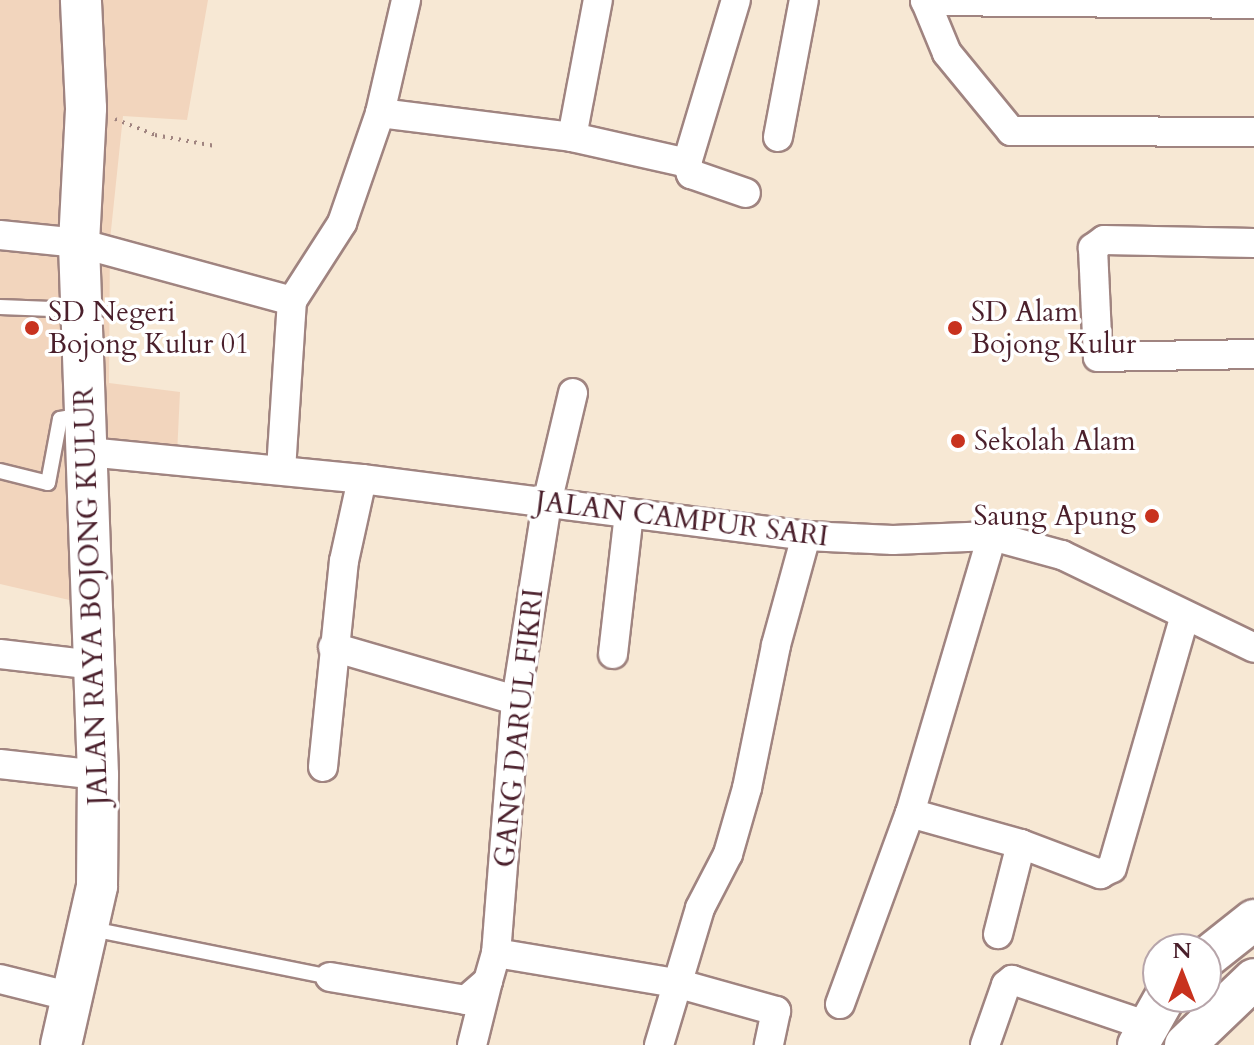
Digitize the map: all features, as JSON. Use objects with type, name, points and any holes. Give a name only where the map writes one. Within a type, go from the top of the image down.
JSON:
[{"type":"street","name":"JALAN RAYA BOJONG KULUR","points":[[61,1045],[97,886],[98,775],[79,243],[86,108],[81,0]]},
{"type":"street","points":[[281,470],[292,301],[342,223],[380,113],[406,0]]},
{"type":"street","points":[[736,0],[687,163],[691,174],[746,193]]},
{"type":"street","points":[[778,137],[804,0]]},
{"type":"street","points":[[1254,4],[925,0],[947,53],[1011,131],[1254,132]]},
{"type":"street","points":[[572,137],[590,2]]},
{"type":"street","points":[[380,113],[572,137],[687,163]]},
{"type":"street","points":[[0,235],[79,243],[292,301]]},
{"type":"street","points":[[1254,243],[1104,240],[1093,248],[1098,357],[1254,354]]},
{"type":"street","name":"GANG DARUL FIKRI","points":[[472,1045],[492,967],[516,700],[547,503],[573,393]]},
{"type":"street","name":"JALAN CAMPUR SARI","points":[[87,433],[281,470],[806,536],[893,540],[992,536],[1062,555],[1184,618],[1254,648]]},
{"type":"street","points":[[323,767],[333,647],[362,479]]},
{"type":"street","points":[[613,654],[629,514]]},
{"type":"street","points":[[659,1045],[676,983],[743,801],[776,645],[806,536]]},
{"type":"street","points":[[840,1004],[910,813],[992,536]]},
{"type":"street","points":[[910,813],[1021,844],[1100,874],[1112,868],[1184,618]]},
{"type":"street","points":[[333,647],[516,700]]},
{"type":"street","points":[[0,654],[93,665]]},
{"type":"street","points":[[0,764],[98,775]]},
{"type":"street","points":[[998,934],[1021,844]]},
{"type":"street","points":[[1222,945],[1254,920]]},
{"type":"street","points":[[330,977],[466,1000],[492,967],[676,983],[776,1011],[769,1045]]},
{"type":"street","points":[[0,979],[72,997]]},
{"type":"street","points":[[1185,1045],[1254,979]]},
{"type":"street","points":[[985,1045],[1006,985],[1012,980],[1149,1022]]},
{"type":"lane","points":[[0,307],[82,311]]},
{"type":"lane","points":[[0,471],[48,483],[60,419],[87,433]]},
{"type":"lane","points":[[89,929],[330,977]]},
{"type":"path","points":[[86,108],[155,135],[215,146]]},
{"type":"shaded area","points":[[0,0],[208,0],[187,120],[123,116],[110,240],[109,383],[180,392],[177,455],[94,452],[91,605],[0,584]]},
{"type":"place","name":"SD Negeri Bojong Kulur 01","points":[[32,328]]},
{"type":"place","name":"SD Alam Bojong Kulur","points":[[955,328]]},
{"type":"place","name":"Sekolah Alam","points":[[958,441]]},
{"type":"place","name":"Saung Apung","points":[[1152,516]]}]
